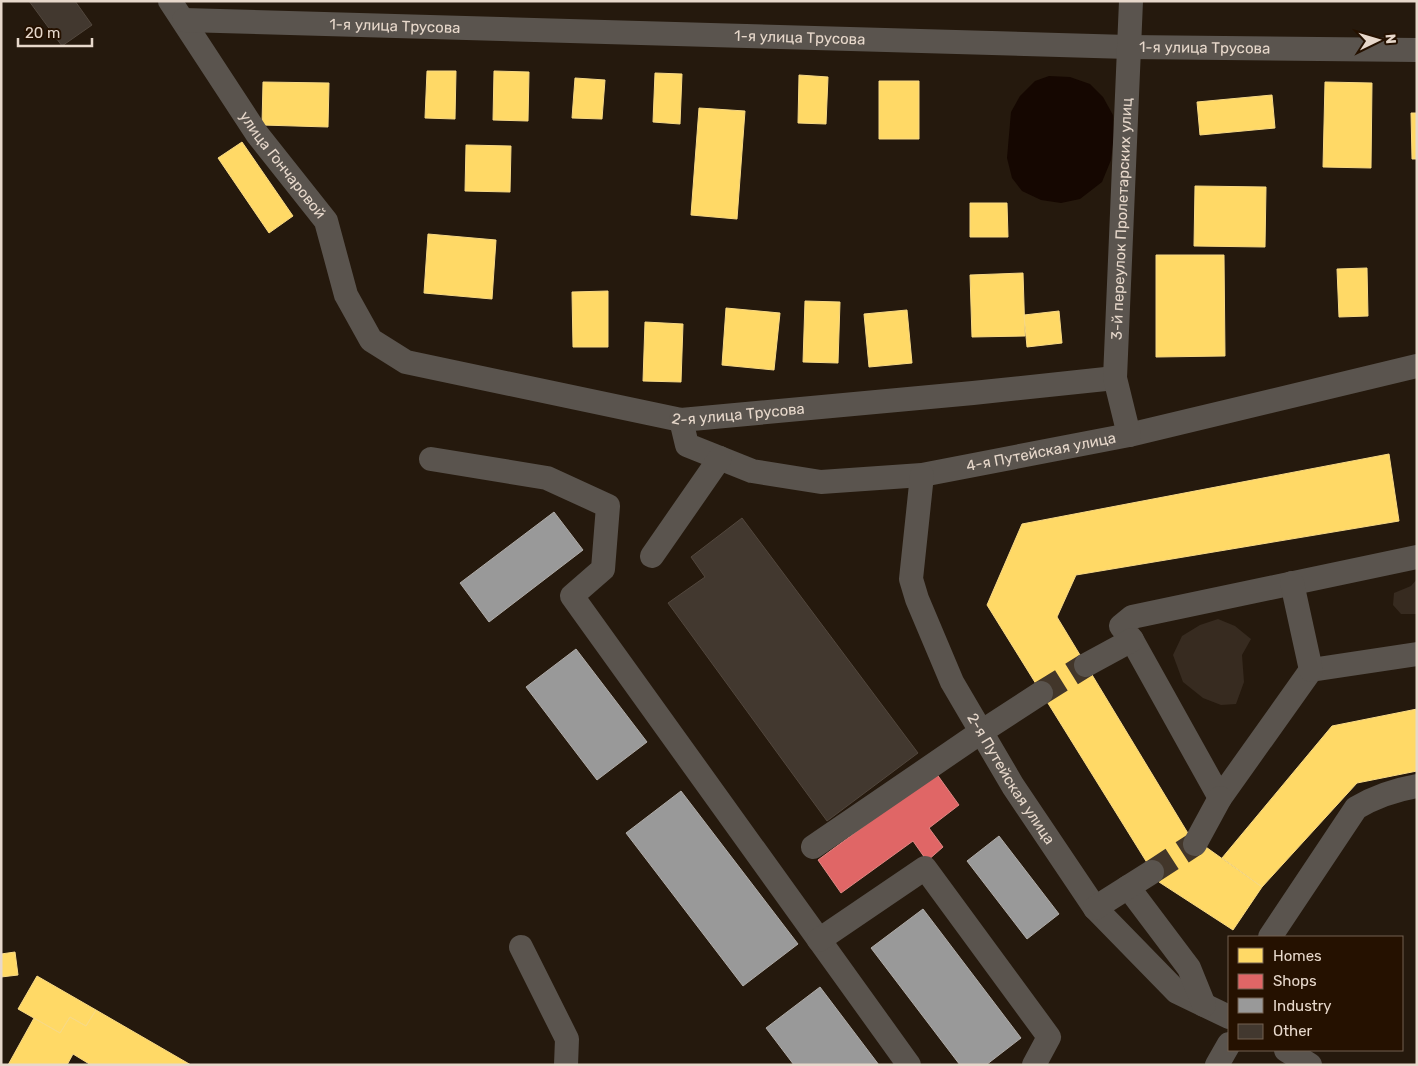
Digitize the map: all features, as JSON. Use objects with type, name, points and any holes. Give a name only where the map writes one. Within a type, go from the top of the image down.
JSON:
[{"type":"street","name":"3-й переулок Пролетарских улиц","points":[[1129,435],[1115,378],[1131,1]]},
{"type":"street","name":"1-я улица Трусова","points":[[177,11],[1128,47],[1417,50]]},
{"type":"street","name":"улица Гончаровой","points":[[177,11],[257,134],[326,221],[346,295],[371,340]]},
{"type":"street","name":"2-я улица Трусова","points":[[371,340],[406,362],[681,420],[1115,378]]},
{"type":"street","name":"4-я Путейская улица","points":[[681,420],[687,445],[752,471],[821,482],[922,475],[1129,435],[1417,366]]},
{"type":"street","points":[[652,556],[720,458]]},
{"type":"street","points":[[431,459],[547,478],[608,506],[603,569],[572,596],[909,1065]]},
{"type":"street","name":"2-я Путейская улица","points":[[922,475],[912,579],[917,599],[952,682],[1013,786],[1095,908],[1177,992],[1221,1009]]},
{"type":"street","points":[[1220,798],[1132,640],[1121,626],[1132,617],[1417,557]]},
{"type":"street","points":[[1292,583],[1310,670]]},
{"type":"street","points":[[1086,665],[1132,640]]},
{"type":"street","points":[[1195,844],[1220,798],[1310,670],[1417,654]]},
{"type":"street","points":[[813,847],[1041,693]]},
{"type":"street","points":[[1271,936],[1356,808],[1373,798],[1397,789],[1417,786]]},
{"type":"street","points":[[819,940],[925,868],[1049,1037],[1034,1065]]},
{"type":"street","points":[[1095,908],[1152,872]]},
{"type":"street","points":[[1128,888],[1221,1009]]},
{"type":"street","points":[[521,947],[567,1039],[566,1065]]},
{"type":"street","points":[[1217,1065],[1228,1046]]},
{"type":"street","points":[[1288,1051],[1310,1065]]},
{"type":"shaded area","points":[[1049,76],[1070,77],[1090,84],[1103,97],[1113,115],[1114,136],[1111,160],[1102,182],[1080,199],[1061,203],[1041,200],[1022,191],[1012,178],[1007,158],[1011,112],[1020,96],[1035,81]]},
{"type":"shaded area","points":[[1417,579],[1417,614],[1401,614],[1393,605],[1394,593],[1411,586]]},
{"type":"shaded area","points":[[1218,619],[1235,626],[1251,639],[1242,655],[1244,682],[1236,704],[1221,705],[1203,698],[1183,682],[1173,655],[1182,636],[1200,625]]},
{"type":"building: Homes","points":[[427,71],[456,71],[455,119],[425,118]]},
{"type":"building: Homes","points":[[494,71],[529,72],[528,121],[493,120]]},
{"type":"building: Homes","points":[[655,73],[682,74],[680,124],[653,122]]},
{"type":"building: Homes","points":[[799,75],[828,77],[826,124],[798,123]]},
{"type":"building: Homes","points":[[575,78],[605,80],[602,119],[572,118]]},
{"type":"building: Homes","points":[[879,81],[919,81],[919,139],[879,139]]},
{"type":"building: Homes","points":[[263,82],[329,83],[328,127],[262,125]]},
{"type":"building: Homes","points":[[1325,82],[1372,83],[1371,168],[1323,167]]},
{"type":"building: Homes","points":[[1272,95],[1275,128],[1200,135],[1197,102]]},
{"type":"building: Homes","points":[[699,108],[745,111],[737,219],[691,215]]},
{"type":"building: Homes","points":[[1411,113],[1417,113],[1417,159],[1412,159]]},
{"type":"building: Homes","points":[[242,142],[293,216],[269,233],[218,158]]},
{"type":"building: Homes","points":[[466,145],[511,146],[510,192],[465,191]]},
{"type":"building: Homes","points":[[1195,186],[1266,187],[1265,247],[1194,246]]},
{"type":"building: Homes","points":[[970,203],[1007,203],[1008,237],[970,237]]},
{"type":"building: Homes","points":[[428,234],[496,240],[492,299],[424,293]]},
{"type":"building: Homes","points":[[1156,255],[1224,255],[1225,356],[1156,357]]},
{"type":"building: Homes","points":[[1367,268],[1368,316],[1339,317],[1337,269]]},
{"type":"building: Homes","points":[[1023,273],[1025,336],[972,337],[970,275]]},
{"type":"building: Homes","points":[[608,291],[608,347],[573,347],[572,292]]},
{"type":"building: Homes","points":[[805,301],[840,302],[838,363],[803,362]]},
{"type":"building: Homes","points":[[726,308],[780,313],[774,370],[722,365]]},
{"type":"building: Homes","points":[[907,310],[912,363],[869,367],[864,314]]},
{"type":"building: Homes","points":[[1059,311],[1062,343],[1027,347],[1024,315]]},
{"type":"building: Homes","points":[[645,322],[683,324],[681,382],[643,381]]},
{"type":"building: Homes","points":[[1389,454],[1399,521],[1076,575],[1057,617],[1189,835],[1262,887],[1233,930],[1159,882],[987,605],[1022,524]]},
{"type":"building: Homes","points":[[1417,709],[1417,771],[1357,783],[1262,887],[1222,858],[1332,726]]},
{"type":"building: Homes","points":[[15,952],[18,975],[1,977],[1,954]]},
{"type":"building: Homes","points":[[37,976],[96,1010],[86,1026],[70,1017],[60,1033],[18,1009]]},
{"type":"building: Homes","points":[[96,1010],[191,1065],[91,1065],[73,1054],[67,1065],[8,1065],[34,1018],[60,1033],[70,1017],[86,1026]]},
{"type":"building: Shops","points":[[936,773],[959,805],[929,828],[943,847],[927,861],[913,841],[841,893],[818,860]]},
{"type":"building: Industry","points":[[554,512],[583,550],[489,622],[460,583]]},
{"type":"building: Industry","points":[[576,649],[647,742],[597,780],[526,687]]},
{"type":"building: Industry","points":[[681,791],[798,944],[743,986],[626,833]]},
{"type":"building: Industry","points":[[999,836],[1059,914],[1027,939],[967,861]]},
{"type":"building: Industry","points":[[923,909],[1021,1038],[986,1065],[960,1065],[871,948]]},
{"type":"building: Industry","points":[[820,987],[879,1065],[794,1065],[766,1028]]},
{"type":"building: Other","points":[[29,1],[75,1],[92,25],[62,46]]},
{"type":"building: Other","points":[[742,518],[918,753],[827,821],[668,603],[705,577],[691,557]]},
{"type":"tunnel","points":[[1041,693],[1086,665]]},
{"type":"tunnel","points":[[1152,872],[1195,844]]}]
